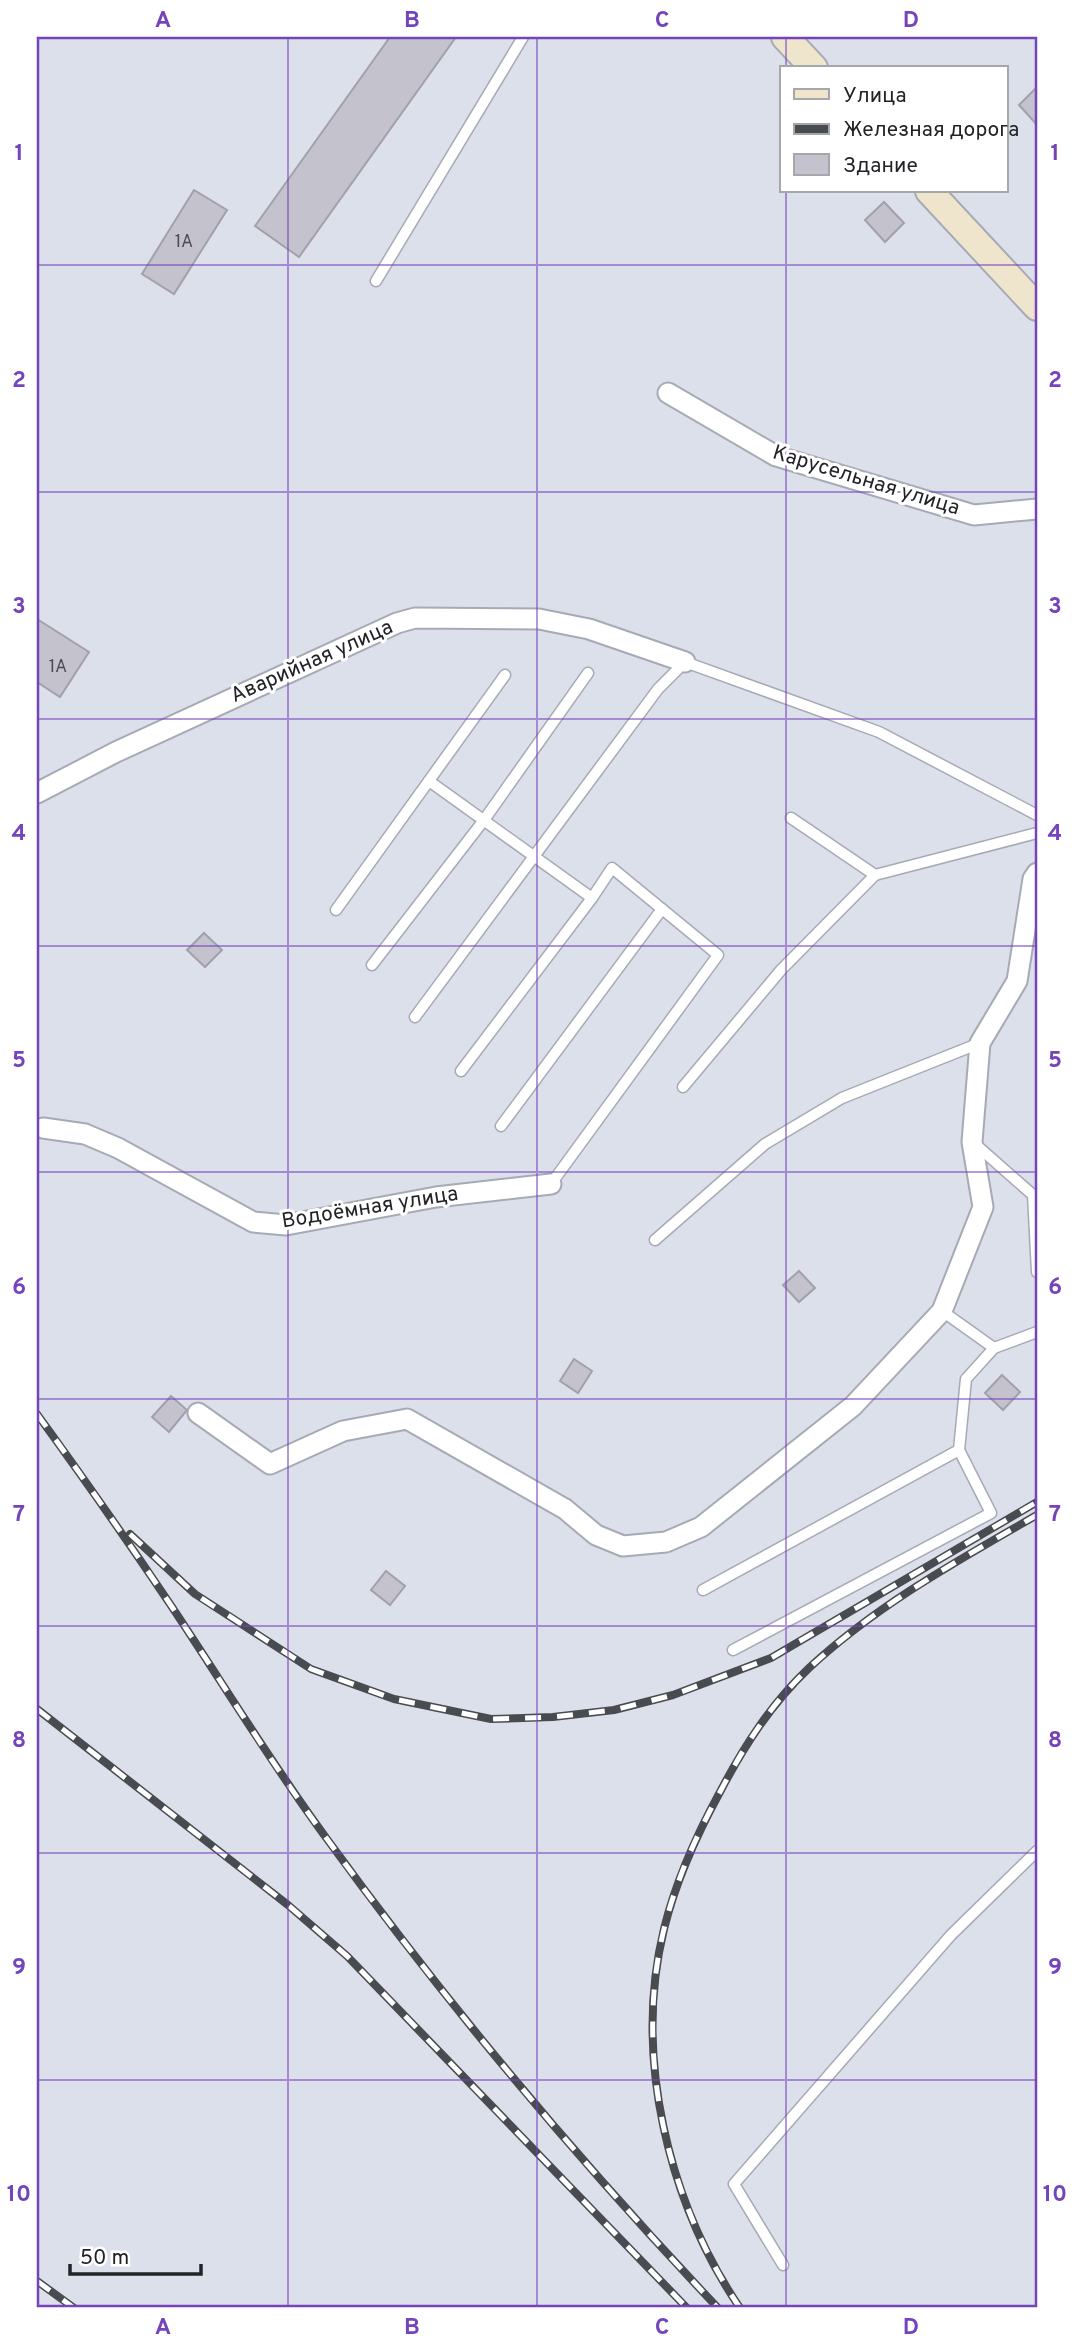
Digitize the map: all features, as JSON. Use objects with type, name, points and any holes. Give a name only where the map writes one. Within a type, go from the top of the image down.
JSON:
[{"type":"street","points":[[785,37],[812,66]]},
{"type":"street","points":[[930,192],[1037,307]]},
{"type":"street","name":"Карусельная улица","points":[[668,393],[776,456],[974,515],[1037,509]]},
{"type":"street","name":"Аварийная улица","points":[[37,793],[273,679],[397,623],[415,618],[539,619],[589,629],[685,662]]},
{"type":"street","points":[[198,1413],[270,1464],[343,1430],[407,1419],[565,1509],[596,1535],[623,1546],[666,1542],[701,1527],[853,1406],[942,1311],[983,1207],[972,1142],[980,1043],[1017,981],[1037,873]]},
{"type":"street","name":"Водоёмная улица","points":[[43,1128],[85,1134],[118,1148],[253,1222],[286,1225],[436,1197],[551,1184]]},
{"type":"lane","points":[[376,281],[523,37]]},
{"type":"lane","points":[[415,1017],[658,689],[685,662],[879,733],[1037,815]]},
{"type":"lane","points":[[372,965],[484,820],[588,673]]},
{"type":"lane","points":[[336,910],[505,675]]},
{"type":"lane","points":[[429,780],[592,898]]},
{"type":"lane","points":[[791,818],[875,874]]},
{"type":"lane","points":[[683,1087],[781,970],[875,874],[1037,833]]},
{"type":"lane","points":[[461,1070],[612,868],[718,955],[551,1184]]},
{"type":"lane","points":[[501,1126],[662,909]]},
{"type":"lane","points":[[654,1240],[765,1144],[842,1098],[980,1043]]},
{"type":"lane","points":[[972,1142],[1033,1195],[1037,1272]]},
{"type":"lane","points":[[942,1311],[994,1348]]},
{"type":"lane","points":[[733,1650],[991,1513],[960,1450],[966,1379],[994,1348],[1037,1332]]},
{"type":"lane","points":[[703,1590],[960,1450]]},
{"type":"lane","points":[[783,2265],[734,2184],[951,1935],[1037,1851]]},
{"type":"building","points":[[390,37],[456,37],[299,257],[255,226]]},
{"type":"building","points":[[1037,87],[1037,125],[1019,105]]},
{"type":"building","points":[[194,190],[227,210],[174,294],[142,274]]},
{"type":"building","points":[[884,202],[904,223],[885,242],[865,220]]},
{"type":"building","points":[[37,619],[89,652],[60,697],[37,682]]},
{"type":"building","points":[[204,933],[222,950],[205,967],[187,950]]},
{"type":"building","points":[[799,1271],[815,1288],[799,1302],[783,1285]]},
{"type":"building","points":[[574,1359],[592,1371],[578,1393],[560,1381]]},
{"type":"building","points":[[1002,1375],[1020,1392],[1003,1410],[985,1393]]},
{"type":"building","points":[[171,1396],[187,1410],[169,1432],[152,1417]]},
{"type":"building","points":[[386,1571],[405,1586],[390,1605],[371,1590]]},
{"type":"railway","points":[[37,1414],[154,1580],[286,1781],[419,1961],[564,2138],[718,2308]]},
{"type":"railway","points":[[130,1534],[195,1594],[311,1669],[394,1699],[491,1719],[553,1717],[614,1710],[673,1695],[771,1658],[1037,1502]]},
{"type":"railway","points":[[740,2308],[693,2222],[676,2175],[663,2126],[655,2077],[655,1977],[664,1929],[681,1876],[703,1825],[739,1758],[770,1711],[795,1682],[835,1645],[890,1604],[1037,1515]]},
{"type":"railway","points":[[37,1709],[288,1905],[347,1956],[687,2308]]},
{"type":"railway","points":[[37,2281],[74,2308]]}]
